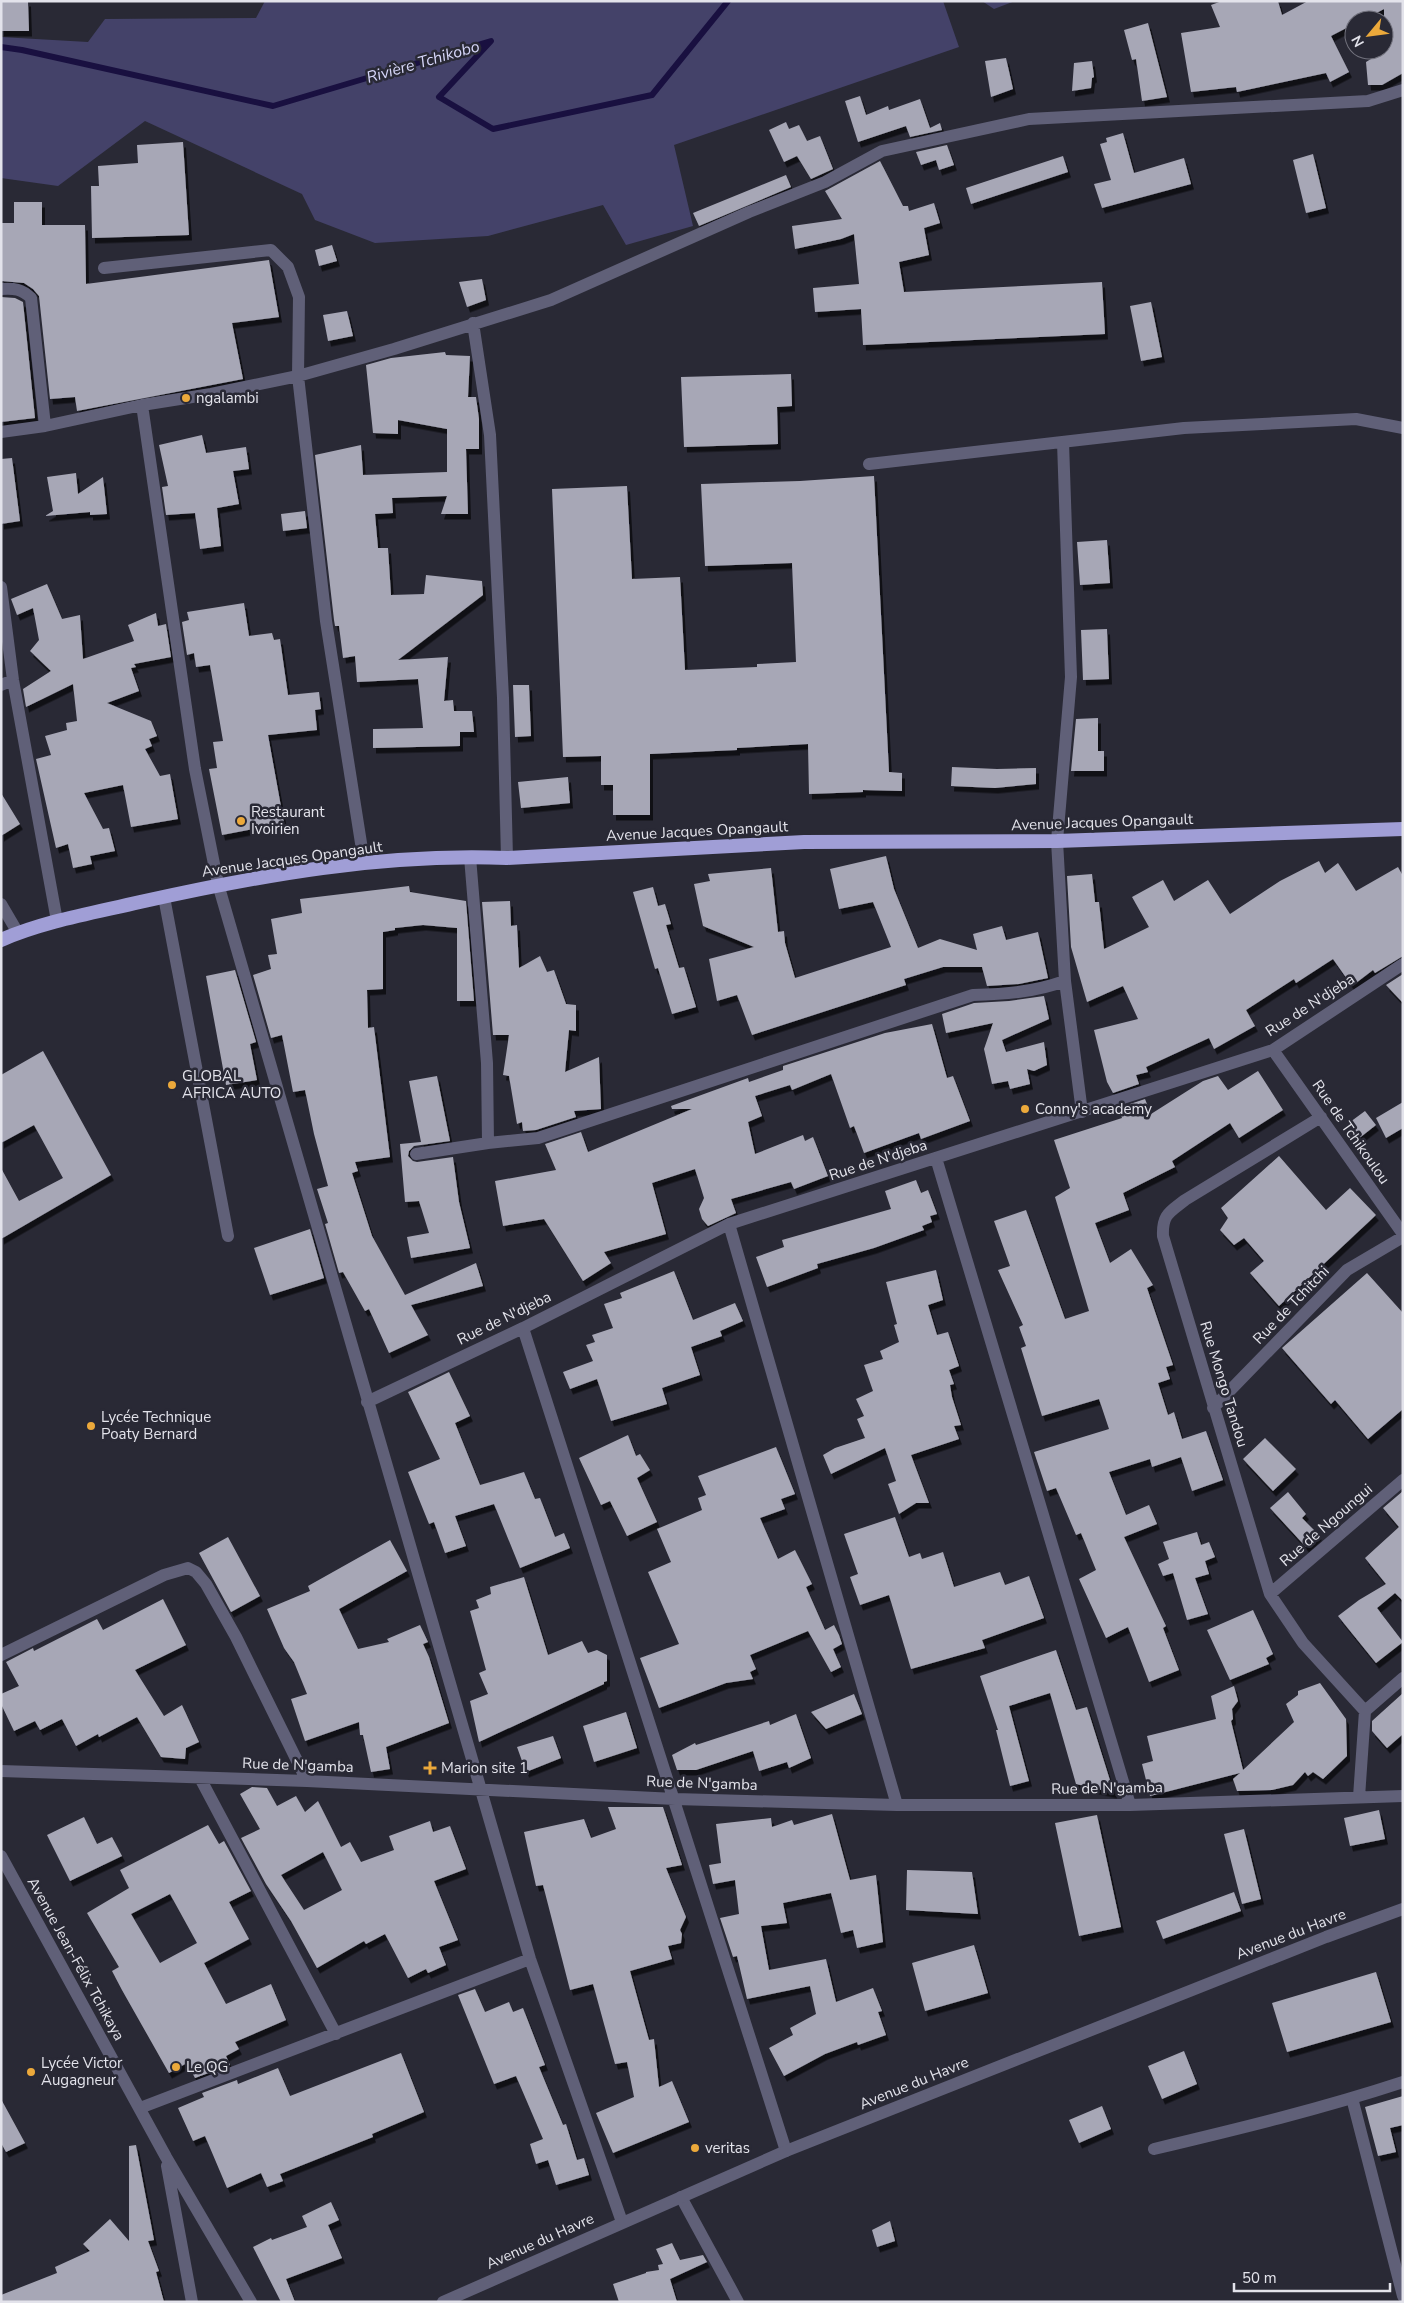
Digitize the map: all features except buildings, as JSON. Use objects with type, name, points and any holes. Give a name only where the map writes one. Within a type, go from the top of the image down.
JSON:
[{"type":"highway","name":"Avenue Jacques Opangault","points":[[1,940],[56,921],[218,884],[364,862],[470,857],[507,858],[804,842],[1057,841],[1403,829]]},
{"type":"street","points":[[1,432],[45,426],[142,405],[211,394],[298,376],[394,350],[473,323],[551,300],[749,212],[825,182],[882,151],[1029,119],[1368,101],[1403,90]]},
{"type":"street","points":[[104,268],[271,250],[288,267],[300,297],[298,376],[326,621],[364,862]]},
{"type":"street","points":[[1,289],[13,288],[24,291],[31,298],[45,426]]},
{"type":"street","points":[[473,323],[490,435],[503,698],[507,858]]},
{"type":"street","points":[[142,405],[195,769],[218,884],[530,1959],[622,2222]]},
{"type":"street","points":[[869,464],[1184,428],[1356,419],[1403,428]]},
{"type":"street","points":[[1062,442],[1070,677],[1057,841],[1065,980],[1082,1112]]},
{"type":"street","points":[[1,588],[7,682],[56,921]]},
{"type":"street","points":[[470,857],[486,1063],[488,1143]]},
{"type":"street","points":[[164,897],[228,1236]]},
{"type":"street","points":[[1,904],[18,933]]},
{"type":"street","name":"Rue de N'djeba","points":[[367,1402],[523,1328],[729,1224],[1273,1050],[1403,964]]},
{"type":"street","points":[[416,1154],[547,1136],[973,995],[1018,994],[1042,989],[1065,980]]},
{"type":"street","name":"Rue de Tchikoulou","points":[[1273,1050],[1403,1236]]},
{"type":"street","name":"Rue Mongo Tandou","points":[[1321,1117],[1185,1200],[1168,1213],[1162,1221],[1167,1251],[1213,1408],[1256,1542],[1270,1594],[1303,1643],[1365,1711]]},
{"type":"street","points":[[936,1158],[1130,1805]]},
{"type":"street","points":[[729,1224],[897,1805]]},
{"type":"street","name":"Rue de Tchitchi","points":[[1213,1408],[1347,1270],[1403,1236]]},
{"type":"street","points":[[523,1328],[786,2151]]},
{"type":"street","name":"Rue de Ngoungui","points":[[1270,1594],[1403,1480]]},
{"type":"street","points":[[1,1655],[164,1575],[188,1568],[196,1572],[206,1584],[236,1637],[307,1781]]},
{"type":"street","points":[[1359,1798],[1365,1711],[1403,1678]]},
{"type":"street","name":"Rue de N'gamba","points":[[1,1771],[307,1781],[675,1800],[897,1805],[1130,1805],[1403,1796]]},
{"type":"street","points":[[200,1778],[336,2034]]},
{"type":"street","name":"Avenue Jean-Félix Tchikaya","points":[[1,1856],[166,2156],[251,2302]]},
{"type":"street","name":"Avenue du Havre","points":[[443,2302],[786,2151],[1318,1940],[1403,1909]]},
{"type":"street","points":[[140,2108],[530,1959]]},
{"type":"street","points":[[1154,2149],[1352,2098],[1403,2082]]},
{"type":"street","points":[[1352,2098],[1403,2296]]},
{"type":"street","name":"Avenue Jean-Félix Tchikaya","points":[[166,2156],[192,2302]]},
{"type":"street","points":[[682,2197],[738,2302]]},
{"type":"shaded area","points":[[265,1],[943,1],[959,47],[674,145],[693,226],[626,245],[603,205],[488,236],[375,243],[315,220],[302,194],[145,121],[58,186],[1,178],[1,37],[88,42],[105,19],[256,18]]},
{"type":"shaded area","points":[[982,1],[1015,1],[994,9]]},
{"type":"waterway","name":"Rivière Tchikobo","points":[[1,47],[22,50],[273,106],[491,41],[439,97],[493,129],[652,95],[728,1]]},
{"type":"place","name":"ngalambi","points":[[186,398]]},
{"type":"place","name":"Restaurant Ivoirien","points":[[241,821]]},
{"type":"place","name":"GLOBAL AFRICA AUTO","points":[[172,1085]]},
{"type":"place","name":"Conny's academy","points":[[1025,1109]]},
{"type":"place","name":"Lycée Technique Poaty Bernard","points":[[91,1426]]},
{"type":"place","name":"Marion site 1","points":[[430,1768]]},
{"type":"place","name":"Le QG","points":[[176,2067]]},
{"type":"place","name":"Lycée Victor Augagneur","points":[[31,2072]]},
{"type":"place","name":"veritas","points":[[695,2148]]}]
